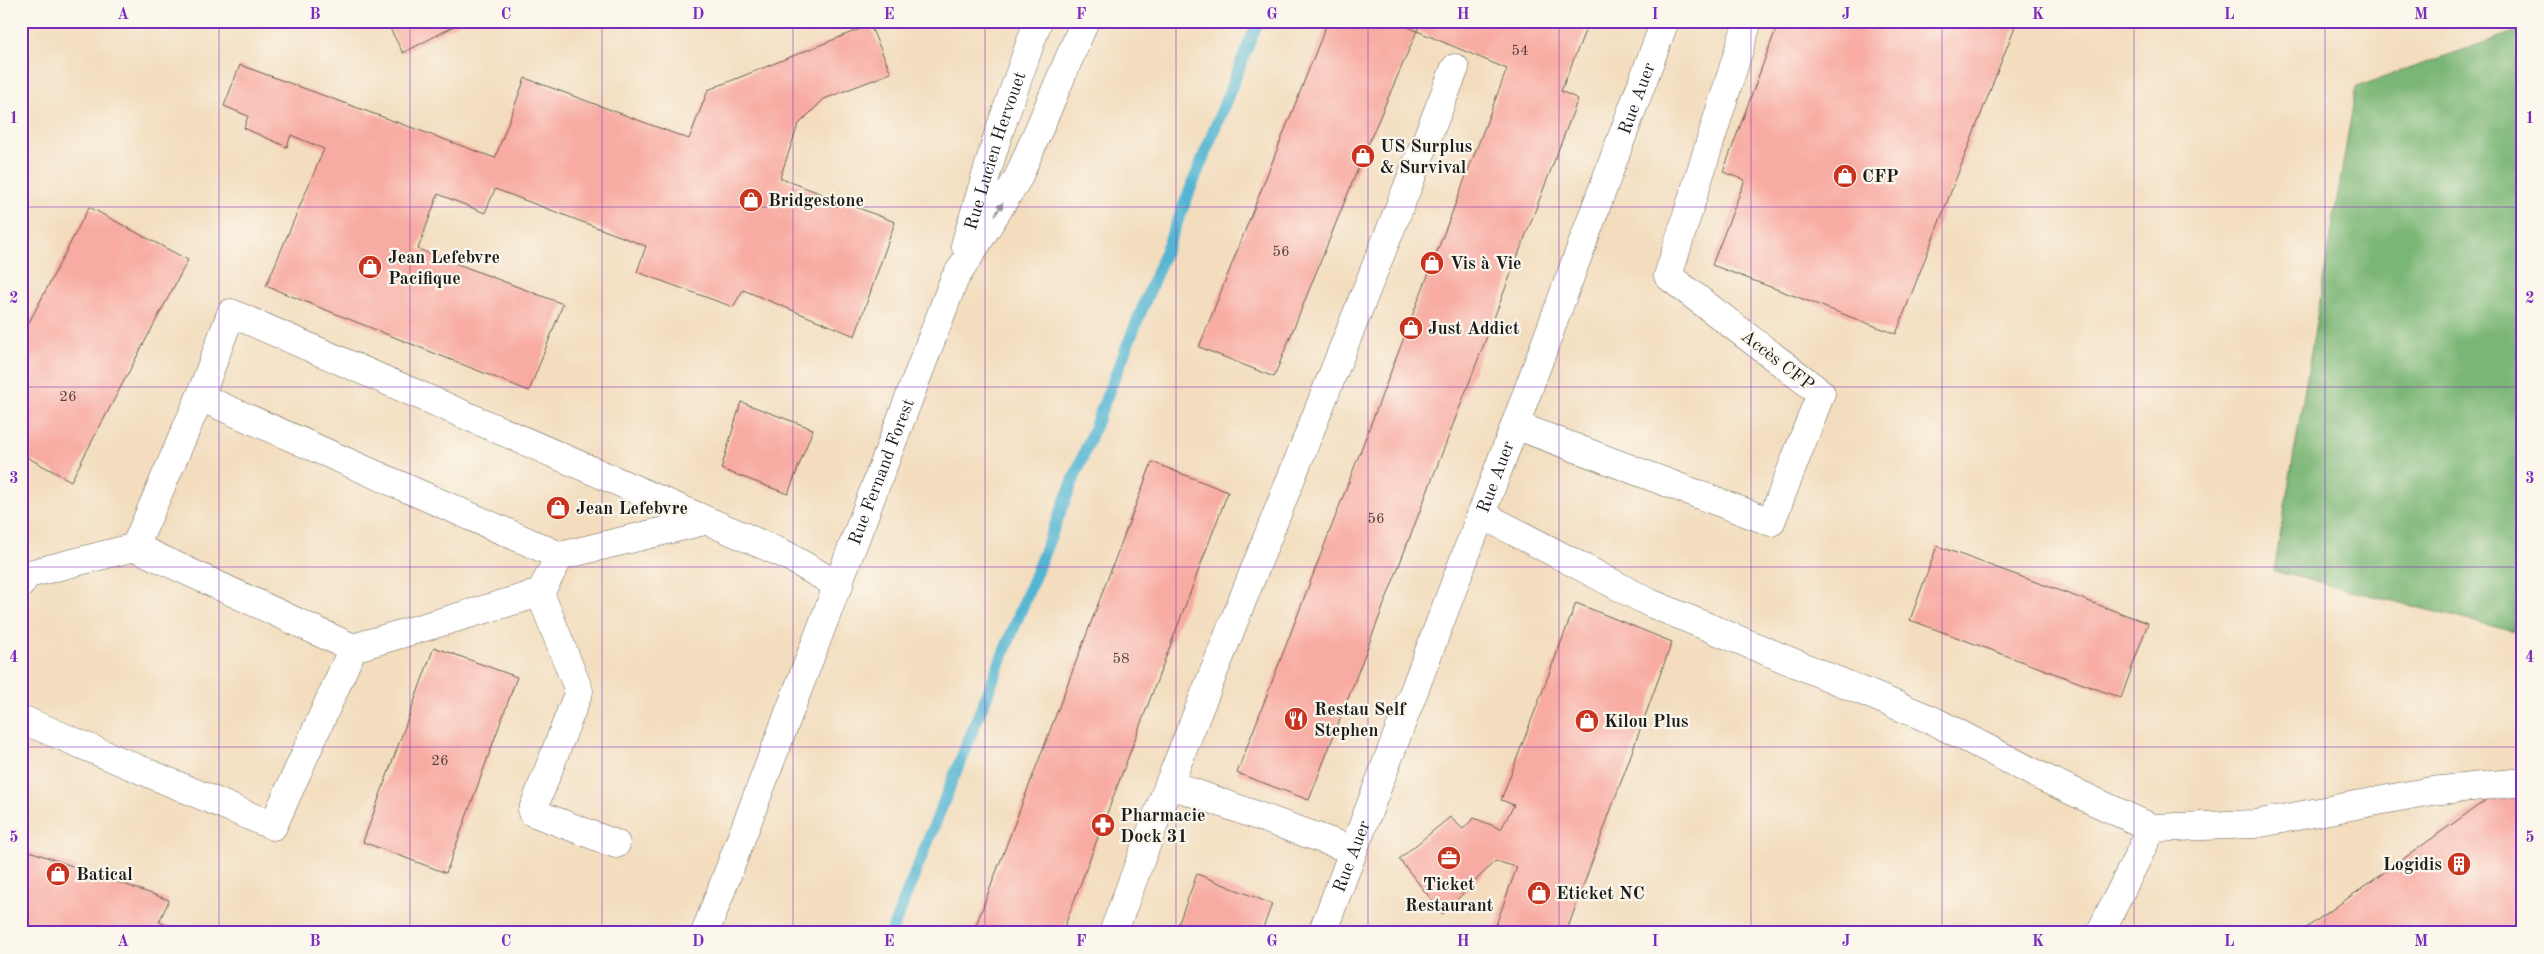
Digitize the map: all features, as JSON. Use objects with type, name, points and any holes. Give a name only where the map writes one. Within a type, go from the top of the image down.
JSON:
[{"type":"main road","name":"Rue Lucien Hervouet","points":[[954,280],[998,135],[1038,21]]},
{"type":"main road","name":"Rue Fernand Forest","points":[[705,933],[839,586],[954,280],[1018,178],[1072,56],[1079,21]]},
{"type":"main road","points":[[1072,56],[1086,21]]},
{"type":"main road","name":"Rue Auer","points":[[1322,933],[1515,425],[1665,21]]},
{"type":"main road","name":"Accès CFP","points":[[1515,425],[1770,522],[1820,393],[1668,276],[1748,21]]},
{"type":"main road","points":[[1113,933],[1169,784],[1455,68]]},
{"type":"main road","points":[[135,547],[200,397],[231,313],[786,555],[839,586]]},
{"type":"main road","points":[[200,397],[560,556],[706,521]]},
{"type":"main road","points":[[1481,514],[1650,603],[1932,720],[2044,778],[2152,828],[2255,824],[2430,791],[2523,782]]},
{"type":"main road","points":[[21,584],[25,575],[135,547],[353,648],[540,593],[560,556]]},
{"type":"main road","points":[[540,593],[578,691],[532,812],[616,844]]},
{"type":"main road","points":[[21,719],[273,826],[353,648]]},
{"type":"main road","points":[[1169,784],[1353,850]]},
{"type":"main road","points":[[2100,933],[2152,828]]},
{"type":"green space","points":[[2523,29],[2523,634],[2274,571],[2356,87]]},
{"type":"building","points":[[386,21],[464,21],[403,53]]},
{"type":"building","points":[[1328,21],[1394,21],[1417,31],[1363,156],[1274,377],[1199,347]]},
{"type":"building","points":[[1421,21],[1589,21],[1561,91],[1578,99],[1309,800],[1237,773],[1507,69],[1417,31]]},
{"type":"building","name":"CFP","points":[[1779,21],[2017,21],[1896,334],[1712,265],[1745,180],[1723,172]]},
{"type":"building","points":[[870,25],[891,73],[824,99],[798,125],[780,178],[895,222],[855,336],[743,290],[733,307],[637,272],[646,246],[495,189],[485,213],[438,194],[418,249],[563,304],[529,391],[266,286],[324,149],[291,135],[287,147],[244,128],[248,116],[224,106],[240,65],[495,158],[525,78],[689,139],[708,90]]},
{"type":"building","points":[[89,207],[188,260],[71,481],[21,454],[21,338]]},
{"type":"building","points":[[741,402],[813,429],[788,494],[721,469]]},
{"type":"building","points":[[1152,462],[1228,492],[1062,933],[973,933]]},
{"type":"building","points":[[1937,546],[2148,623],[2121,698],[1910,620]]},
{"type":"building","points":[[1576,603],[1672,642],[1566,933],[1493,933],[1517,867],[1495,861],[1443,914],[1399,859],[1450,817],[1463,829],[1474,818],[1501,829],[1514,805],[1501,800]]},
{"type":"building","points":[[434,647],[517,677],[446,873],[363,842]]},
{"type":"building","name":"Logidis","points":[[2523,793],[2523,933],[2299,933],[2493,795]]},
{"type":"building","name":"Batical","points":[[21,848],[169,900],[159,922],[186,933],[21,933]]},
{"type":"building","points":[[1197,874],[1272,904],[1261,933],[1175,933]]},
{"type":"waterway","points":[[891,933],[1258,21]]},
{"type":"place","name":"US Surplus & Survival","points":[[1363,156]]},
{"type":"place","name":"CFP","points":[[1845,176]]},
{"type":"place","name":"Bridgestone","points":[[751,200]]},
{"type":"place","name":"Vis à Vie","points":[[1432,263]]},
{"type":"place","name":"Jean Lefebvre Pacifique","points":[[370,267]]},
{"type":"place","name":"Just Addict","points":[[1411,328]]},
{"type":"place","name":"Jean Lefebvre","points":[[558,508]]},
{"type":"place","name":"Restau Self Stephen","points":[[1296,719]]},
{"type":"place","name":"Kilou Plus","points":[[1587,721]]},
{"type":"place","name":"Pharmacie Dock 31","points":[[1103,825]]},
{"type":"place","name":"Ticket Restaurant","points":[[1449,858]]},
{"type":"place","name":"Logidis","points":[[2459,864]]},
{"type":"place","name":"Batical","points":[[58,874]]},
{"type":"place","name":"Eticket NC","points":[[1539,893]]}]
